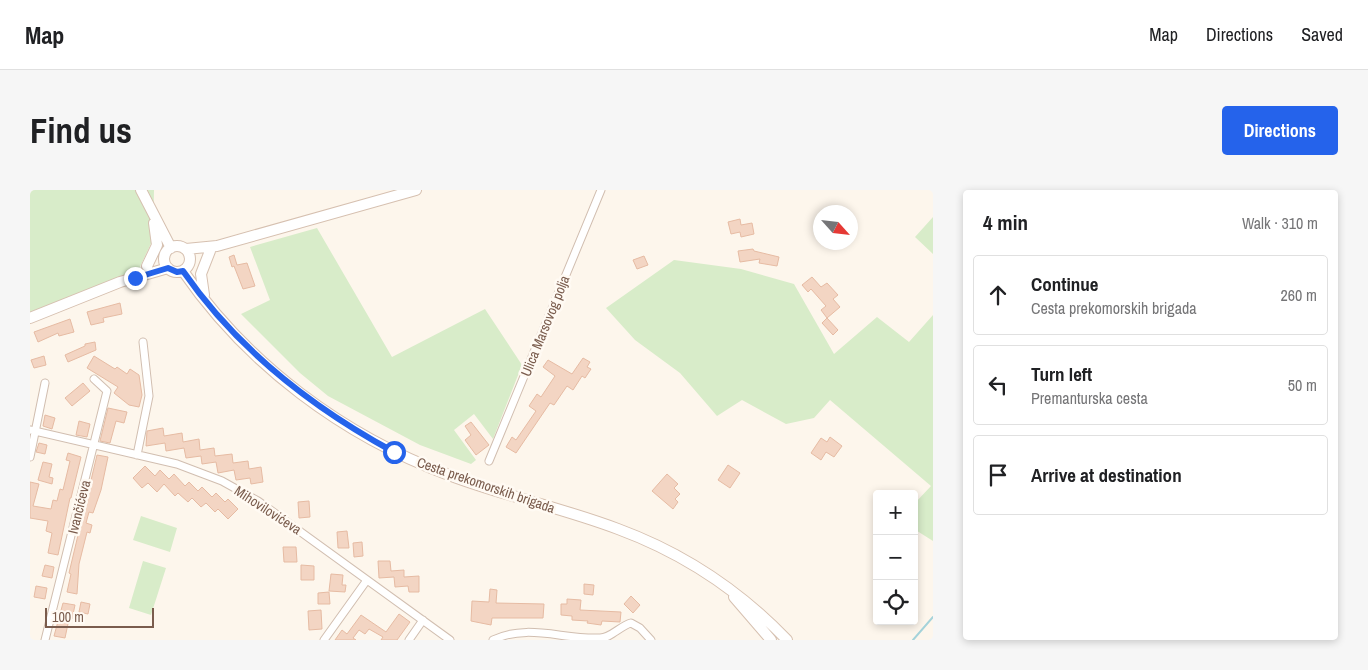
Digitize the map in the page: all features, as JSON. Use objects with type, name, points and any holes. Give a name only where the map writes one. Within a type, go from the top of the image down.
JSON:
[{"type":"main road","points":[[141,190],[152,215],[171,248]]},
{"type":"main road","points":[[30,318],[120,282],[168,268],[177,272],[183,271],[190,261],[214,249],[416,190]]},
{"type":"main road","points":[[147,266],[157,245],[152,215]]},
{"type":"main road","points":[[120,282],[165,257],[171,248],[179,246],[186,249],[214,249]]},
{"type":"main road","points":[[186,249],[190,261]]},
{"type":"main road","points":[[207,303],[201,285],[201,274],[214,249]]},
{"type":"main road","points":[[165,257],[168,268]]},
{"type":"main road","name":"Cesta prekomorskih brigada","points":[[183,271],[207,303],[263,361],[324,411],[366,437],[448,475],[608,526],[649,542],[687,561],[724,584],[764,617],[787,640]]},
{"type":"main road","name":"Cesta prekomorskih brigada","points":[[724,584],[770,640]]},
{"type":"street","name":"Ulica Marsovog polja","points":[[489,461],[601,190]]},
{"type":"street","points":[[138,455],[149,396],[143,342]]},
{"type":"street","name":"Ivančićeva","points":[[46,640],[107,391],[94,379]]},
{"type":"street","points":[[30,457],[33,431],[45,383]]},
{"type":"street","name":"Mihovilovićeva","points":[[33,431],[177,464],[242,491],[450,640]]},
{"type":"street","points":[[324,640],[367,580]]},
{"type":"street","points":[[409,640],[423,620]]},
{"type":"street","points":[[493,640],[506,634],[521,632],[600,638],[606,637],[628,624],[634,624],[651,640]]},
{"type":"green space","points":[[30,190],[154,190],[153,239],[139,269],[30,312]]},
{"type":"green space","points":[[933,217],[933,254],[915,237]]},
{"type":"green space","points":[[317,228],[392,357],[485,309],[522,365],[493,439],[474,414],[454,430],[476,460],[471,464],[420,445],[328,396],[300,373],[241,314],[270,300],[250,247]]},
{"type":"green space","points":[[674,260],[741,269],[794,284],[834,354],[877,317],[909,342],[933,315],[933,541],[918,532],[918,500],[931,486],[830,400],[814,418],[786,424],[742,400],[717,416],[680,373],[635,340],[606,308]]},
{"type":"green space","points":[[141,516],[177,528],[170,552],[133,540]]},
{"type":"green space","points":[[143,561],[166,568],[151,615],[129,608]]},
{"type":"building","points":[[740,219],[741,225],[752,223],[754,234],[741,237],[740,232],[731,234],[728,222]]},
{"type":"building","points":[[753,249],[754,251],[779,257],[777,266],[759,263],[760,259],[740,262],[738,251]]},
{"type":"building","points":[[234,255],[237,265],[247,263],[255,286],[243,289],[229,257]]},
{"type":"building","points":[[644,256],[648,265],[637,269],[633,260]]},
{"type":"building","points":[[812,277],[821,287],[827,283],[838,295],[833,299],[840,307],[827,318],[821,310],[826,306],[811,289],[808,292],[802,285]]},
{"type":"building","points":[[120,303],[122,314],[103,318],[104,322],[91,325],[87,312]]},
{"type":"building","points":[[827,318],[838,330],[833,335],[822,323]]},
{"type":"building","points":[[70,319],[74,332],[59,336],[58,333],[38,342],[34,332]]},
{"type":"building","points":[[95,342],[96,350],[68,362],[65,355],[85,346],[85,344]]},
{"type":"building","points":[[44,356],[46,365],[34,368],[31,360]]},
{"type":"building","points":[[94,356],[115,369],[117,367],[127,374],[130,369],[139,375],[142,395],[139,407],[129,405],[114,393],[118,387],[87,368]]},
{"type":"building","points":[[583,358],[590,362],[587,367],[591,369],[585,378],[582,376],[573,390],[567,386],[554,405],[550,403],[516,453],[506,447],[512,437],[516,440],[536,411],[529,406],[537,394],[541,397],[555,376],[543,367],[548,360],[572,374]]},
{"type":"building","points":[[83,383],[90,391],[72,406],[65,398]]},
{"type":"building","points":[[108,408],[127,412],[124,423],[116,421],[110,443],[100,441]]},
{"type":"building","points":[[45,415],[55,418],[52,429],[43,426]]},
{"type":"building","points":[[79,421],[90,424],[87,437],[76,435]]},
{"type":"building","points":[[471,422],[489,445],[476,455],[465,440],[471,435],[465,426]]},
{"type":"building","points":[[163,428],[164,436],[182,433],[183,442],[199,439],[200,450],[214,448],[215,456],[232,454],[233,463],[248,461],[249,469],[261,467],[263,482],[251,484],[250,478],[236,480],[234,470],[218,473],[216,462],[202,464],[201,456],[186,458],[184,448],[166,451],[165,443],[146,446],[147,431]]},
{"type":"building","points":[[830,437],[842,446],[834,457],[826,452],[821,460],[811,453],[821,438],[827,442]]},
{"type":"building","points":[[39,443],[47,445],[45,454],[36,452]]},
{"type":"building","points":[[68,453],[81,457],[58,555],[48,553],[52,533],[46,531],[48,521],[30,518],[30,482],[39,484],[33,506],[51,509],[53,500],[57,501],[60,489],[63,490],[70,461],[66,460]]},
{"type":"building","points":[[97,455],[108,457],[101,490],[93,513],[89,512],[86,523],[92,525],[90,533],[87,532],[79,564],[77,594],[67,592],[71,574],[69,573]]},
{"type":"building","points":[[43,462],[52,464],[49,477],[53,478],[52,484],[38,480]]},
{"type":"building","points":[[728,465],[740,473],[730,488],[718,480]]},
{"type":"building","points":[[145,466],[155,476],[160,470],[169,479],[174,474],[185,486],[189,482],[198,491],[202,487],[212,497],[216,493],[225,502],[228,499],[238,509],[228,519],[218,509],[215,512],[206,503],[201,507],[192,498],[188,502],[178,493],[175,496],[164,484],[157,492],[148,483],[142,488],[133,478]]},
{"type":"building","points":[[667,474],[678,484],[674,488],[680,494],[675,499],[678,502],[673,509],[652,491]]},
{"type":"building","points":[[309,501],[310,517],[299,518],[298,502]]},
{"type":"building","points":[[347,531],[349,548],[338,548],[337,532]]},
{"type":"building","points":[[362,542],[363,556],[354,557],[353,543]]},
{"type":"building","points":[[283,547],[296,547],[297,562],[284,562]]},
{"type":"building","points":[[378,561],[390,561],[391,571],[404,570],[404,577],[419,576],[419,592],[409,592],[408,586],[395,587],[394,577],[379,578]]},
{"type":"building","points":[[45,565],[54,567],[52,578],[42,576]]},
{"type":"building","points":[[301,565],[314,566],[314,580],[301,580]]},
{"type":"building","points":[[331,574],[343,575],[342,585],[346,585],[345,592],[329,591]]},
{"type":"building","points":[[584,584],[594,585],[593,595],[584,594]]},
{"type":"building","points":[[36,586],[47,588],[45,599],[34,597]]},
{"type":"building","points":[[490,589],[497,590],[496,603],[544,604],[543,618],[492,618],[491,625],[471,621],[472,601],[489,602]]},
{"type":"building","points":[[329,592],[330,604],[318,604],[318,593]]},
{"type":"building","points":[[631,596],[640,605],[633,613],[624,604]]},
{"type":"building","points":[[567,599],[581,600],[580,610],[621,612],[620,622],[602,621],[601,625],[587,623],[588,621],[572,620],[572,616],[561,615],[561,604],[567,604]]},
{"type":"building","points":[[81,602],[90,604],[88,614],[79,612]]},
{"type":"building","points":[[63,603],[75,605],[72,619],[69,619],[65,638],[54,636]]},
{"type":"building","points":[[321,610],[322,629],[309,630],[308,611]]},
{"type":"building","points":[[399,614],[410,622],[397,640],[381,640],[383,637],[369,629],[365,634],[359,630],[353,638],[356,640],[335,640],[342,630],[347,634],[361,615],[386,632]]},
{"type":"waterway","points":[[913,640],[933,617]]},
{"type":"route","points":[[135,278],[168,268],[177,272],[183,271],[219,318],[263,361],[324,411],[394,452]]}]
